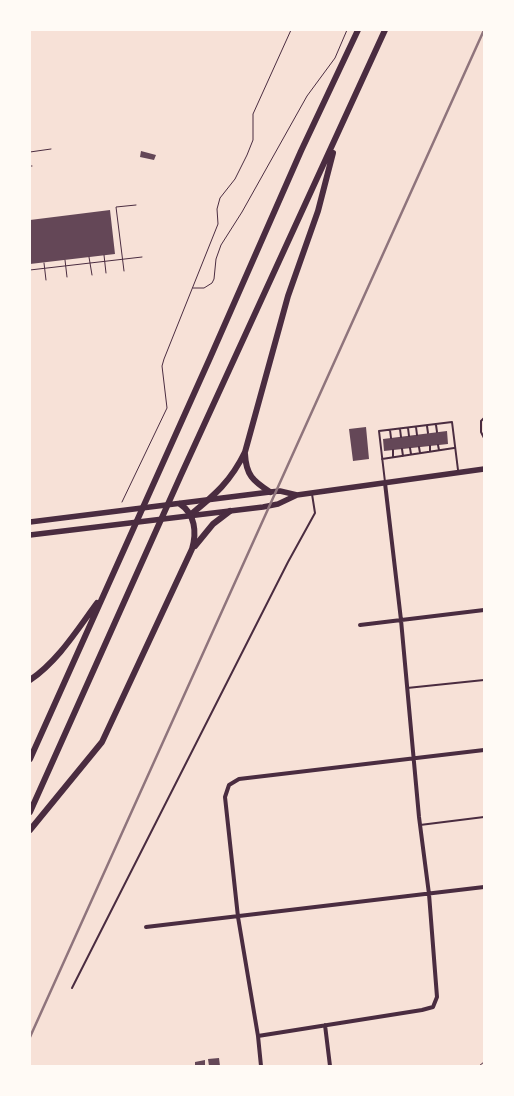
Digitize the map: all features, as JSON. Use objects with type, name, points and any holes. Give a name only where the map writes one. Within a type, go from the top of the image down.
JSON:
[{"type":"highway","points":[[30,759],[301,151],[358,30]]},
{"type":"highway","points":[[30,812],[181,475],[385,30]]},
{"type":"highway","points":[[190,515],[209,500],[230,479],[245,452],[288,296],[318,210],[338,135]]},
{"type":"highway","points":[[245,452],[249,474],[270,492]]},
{"type":"highway","points":[[30,830],[102,742],[192,548],[195,534],[190,515],[180,504]]},
{"type":"highway","points":[[192,548],[213,524],[230,511]]},
{"type":"highway","points":[[30,680],[59,654],[105,592]]},
{"type":"main road","points":[[30,522],[280,491],[297,495],[312,494],[484,469]]},
{"type":"main road","points":[[30,535],[278,504],[297,495]]},
{"type":"street","points":[[258,1036],[422,1010],[433,1007],[437,997],[429,894],[420,825],[401,620],[385,483]]},
{"type":"street","points":[[360,625],[484,610]]},
{"type":"street","points":[[260,1066],[258,1036],[238,916],[225,797],[229,785],[238,779],[484,750]]},
{"type":"street","points":[[146,927],[484,887]]},
{"type":"street","points":[[324,1025],[330,1066]]},
{"type":"lane","points":[[484,418],[481,421],[481,432],[484,438]]},
{"type":"lane","points":[[385,483],[380,431],[390,429],[452,422],[458,472]]},
{"type":"lane","points":[[436,424],[437,432]]},
{"type":"lane","points":[[427,425],[428,434]]},
{"type":"lane","points":[[416,426],[417,435]]},
{"type":"lane","points":[[408,427],[408,436]]},
{"type":"lane","points":[[400,428],[401,437]]},
{"type":"lane","points":[[390,429],[391,438]]},
{"type":"lane","points":[[438,445],[439,450]]},
{"type":"lane","points":[[430,446],[430,451]]},
{"type":"lane","points":[[419,447],[420,453]]},
{"type":"lane","points":[[410,448],[411,454]]},
{"type":"lane","points":[[382,459],[455,448]]},
{"type":"lane","points":[[402,449],[403,456]]},
{"type":"lane","points":[[392,450],[393,457]]},
{"type":"lane","points":[[72,988],[288,562],[315,513],[312,494]]},
{"type":"lane","points":[[407,688],[484,680]]},
{"type":"lane","points":[[420,825],[484,817]]},
{"type":"path","points":[[121,504],[167,408],[162,366],[164,359],[218,224],[217,209],[220,198],[235,179],[247,155],[254,136],[252,127],[253,114],[291,30]]},
{"type":"path","points":[[192,288],[204,288],[212,283],[216,259],[221,245],[239,217],[307,96],[335,58],[347,30]]},
{"type":"path","points":[[30,152],[51,149]]},
{"type":"path","points":[[124,271],[116,208],[136,205]]},
{"type":"path","points":[[104,256],[106,273]]},
{"type":"path","points":[[30,270],[142,256]]},
{"type":"path","points":[[89,257],[92,274]]},
{"type":"path","points":[[65,260],[67,277]]},
{"type":"path","points":[[44,263],[46,280]]},
{"type":"path","points":[[480,1066],[484,1062]]},
{"type":"building","points":[[141,151],[156,155],[154,160],[140,157]]},
{"type":"building","points":[[110,210],[115,254],[30,264],[30,220]]},
{"type":"building","points":[[366,427],[369,459],[353,461],[349,429]]},
{"type":"building","points":[[447,431],[448,444],[384,451],[383,439]]},
{"type":"building","points":[[219,1058],[220,1066],[209,1066],[208,1059]]},
{"type":"building","points":[[205,1060],[205,1066],[195,1066],[195,1062]]},
{"type":"railway","points":[[30,1037],[484,30]]}]
